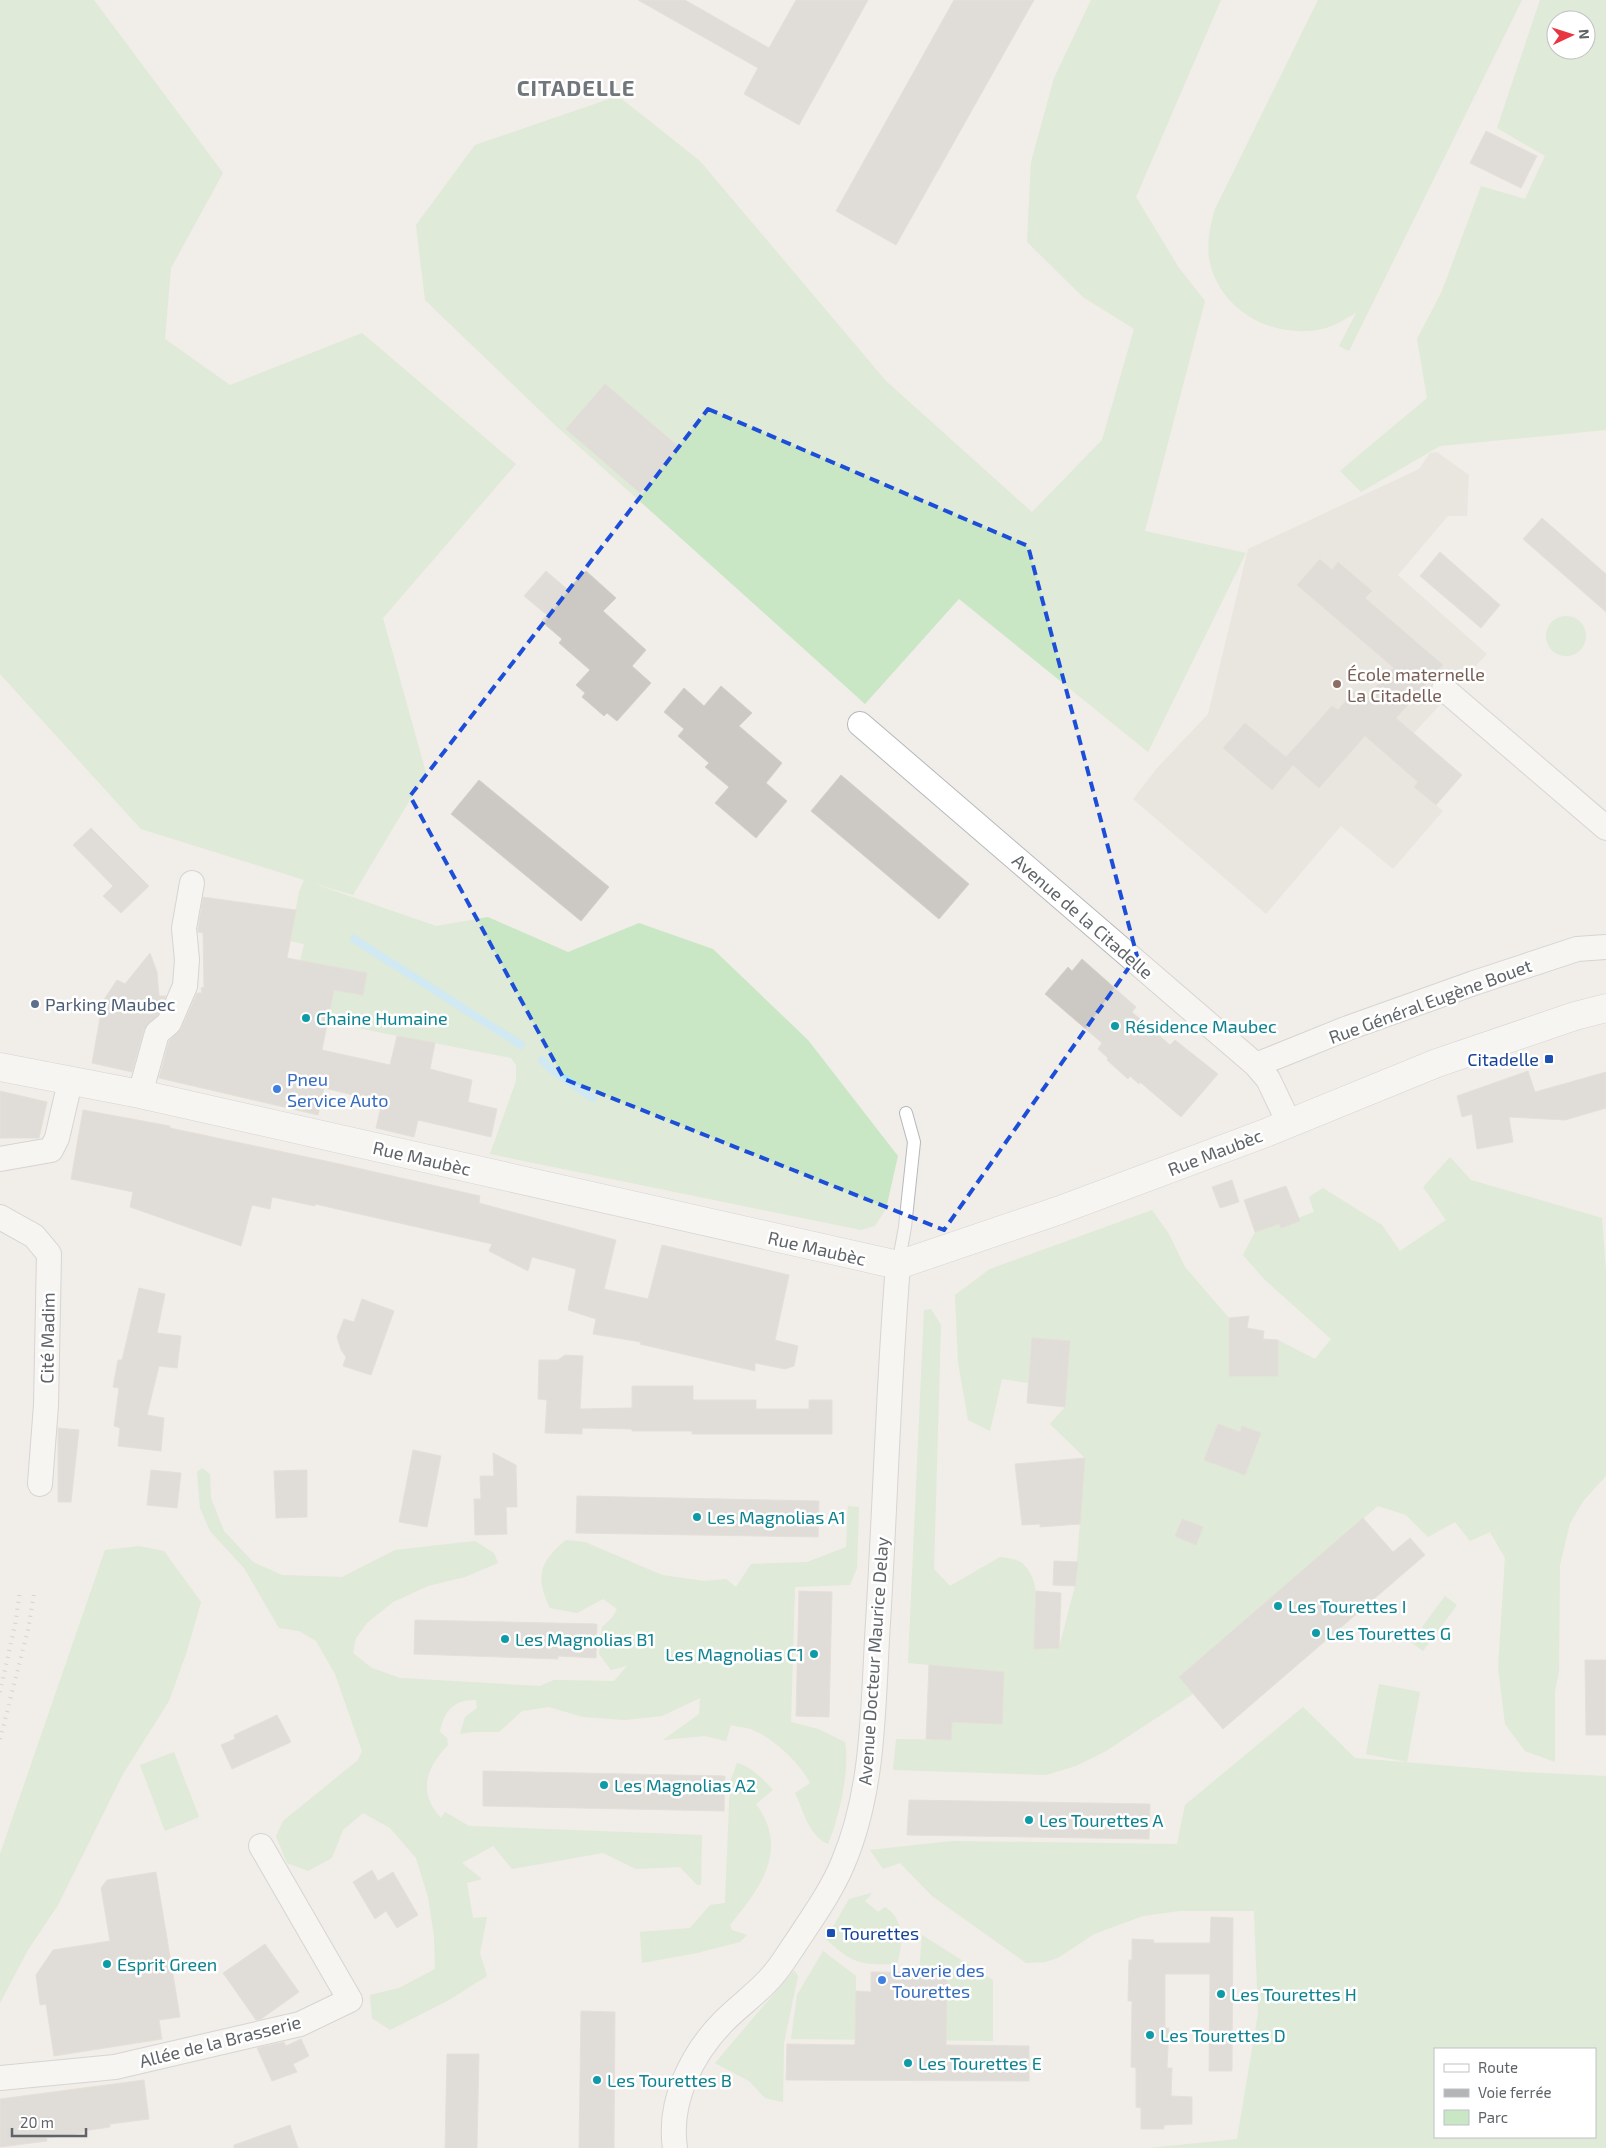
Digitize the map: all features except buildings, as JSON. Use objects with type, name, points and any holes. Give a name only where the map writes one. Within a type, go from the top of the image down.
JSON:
[{"type":"main road","name":"Rue Maubèc","points":[[0,1067],[140,1094],[898,1265],[1051,1214],[1243,1142],[1437,1063],[1575,1016],[1606,1008]]},
{"type":"street","points":[[1444,689],[1606,828]]},
{"type":"street","name":"Avenue de la Citadelle","points":[[860,724],[1256,1065],[1268,1078],[1289,1123]]},
{"type":"street","points":[[140,1094],[157,1033],[169,1024],[185,986],[187,960],[184,928],[192,883]]},
{"type":"street","name":"Rue Général Eugène Bouet","points":[[1256,1065],[1348,1028],[1577,948],[1606,947]]},
{"type":"street","points":[[0,1159],[51,1150],[57,1138],[70,1082]]},
{"type":"street","name":"Cité Madim","points":[[0,1217],[34,1236],[49,1254],[46,1405],[40,1484]]},
{"type":"street","name":"Avenue Docteur Maurice Delay","points":[[676,2148],[674,2111],[685,2080],[702,2045],[773,1975],[827,1894],[843,1863],[855,1829],[867,1773],[874,1696],[890,1375],[898,1265]]},
{"type":"street","name":"Allée de la Brasserie","points":[[0,2078],[115,2067],[300,2024],[350,2000],[261,1846]]},
{"type":"lane","points":[[898,1265],[905,1227],[914,1142],[906,1113]]},
{"type":"highlighted area","points":[[708,409],[1028,546],[1137,956],[944,1230],[564,1079],[410,796]]},
{"type":"shaded area","name":"École maternelle La Citadelle","points":[[1437,452],[1469,475],[1467,516],[1448,516],[1398,575],[1487,654],[1414,733],[1436,805],[1443,811],[1393,869],[1341,826],[1266,914],[1133,799],[1157,768],[1208,714],[1248,549],[1419,469],[1430,453]]},
{"type":"green space","points":[[0,0],[94,0],[223,173],[171,268],[165,339],[230,385],[362,333],[516,464],[383,618],[426,773],[353,895],[312,883],[436,926],[488,917],[568,952],[639,923],[713,949],[808,1040],[898,1156],[886,1209],[875,1226],[861,1230],[490,1154],[516,1081],[516,1065],[511,1058],[306,1018],[294,987],[304,944],[290,941],[299,892],[304,880],[141,829],[0,674]],"holes":[[[323,965],[367,973],[363,995],[319,987]]]},
{"type":"green space","points":[[1091,0],[1221,0],[1136,197],[1179,268],[1205,301],[1145,531],[1246,553],[1148,752],[959,599],[865,704],[554,424],[425,300],[416,225],[475,145],[618,96],[700,161],[886,381],[1032,512],[1102,440],[1134,329],[1083,297],[1027,242],[1031,162],[1054,78]]},
{"type":"green space","points":[[1318,0],[1522,0],[1349,351],[1339,346],[1356,313],[1322,329],[1285,330],[1267,325],[1250,317],[1224,293],[1214,276],[1209,258],[1209,234],[1215,209]]},
{"type":"green space","points":[[1540,0],[1606,0],[1606,430],[1440,446],[1361,492],[1340,471],[1427,398],[1417,339],[1442,291],[1481,186],[1525,199],[1545,156],[1497,128]]},
{"type":"green space","points":[[1570,616],[1577,619],[1583,625],[1586,636],[1585,644],[1577,653],[1570,656],[1562,656],[1555,653],[1547,644],[1546,632],[1549,625],[1558,617]]},
{"type":"green space","points":[[1450,1157],[1471,1180],[1602,1218],[1606,1272],[1606,1476],[1584,1500],[1570,1523],[1560,1565],[1559,1671],[1555,1691],[1555,1762],[1525,1751],[1505,1724],[1498,1667],[1505,1558],[1490,1532],[1470,1541],[1455,1522],[1428,1537],[1406,1515],[1378,1506],[1179,1677],[1193,1694],[1106,1751],[1076,1766],[1046,1775],[893,1770],[896,1739],[950,1740],[952,1722],[1002,1724],[1004,1672],[908,1663],[924,1310],[931,1309],[941,1325],[934,1569],[950,1586],[1000,1557],[1021,1562],[1030,1572],[1036,1592],[1034,1648],[1059,1648],[1075,1586],[1085,1458],[1050,1424],[1065,1407],[1070,1342],[1032,1338],[1028,1383],[1002,1379],[990,1431],[968,1420],[958,1362],[955,1295],[990,1269],[1152,1210],[1169,1234],[1185,1267],[1229,1318],[1229,1376],[1277,1376],[1278,1340],[1315,1359],[1331,1339],[1265,1280],[1243,1255],[1255,1232],[1279,1224],[1282,1228],[1298,1222],[1298,1218],[1314,1212],[1309,1197],[1323,1188],[1382,1225],[1400,1251],[1446,1220],[1423,1187]]},
{"type":"green space","points":[[202,1468],[210,1474],[211,1498],[224,1531],[253,1562],[282,1575],[342,1577],[395,1550],[475,1541],[494,1553],[498,1563],[465,1577],[428,1586],[393,1602],[367,1623],[356,1638],[353,1653],[372,1668],[400,1678],[540,1686],[554,1680],[614,1681],[627,1666],[611,1670],[599,1654],[602,1627],[612,1618],[617,1609],[603,1599],[577,1613],[550,1608],[545,1597],[541,1579],[542,1571],[550,1556],[566,1540],[585,1542],[662,1575],[704,1581],[726,1579],[736,1587],[751,1564],[807,1562],[846,1547],[848,1506],[859,1507],[857,1568],[850,1585],[795,1587],[791,1722],[818,1729],[845,1742],[845,1780],[836,1821],[828,1844],[821,1840],[811,1829],[795,1793],[810,1783],[800,1767],[767,1738],[750,1729],[731,1725],[726,1741],[704,1736],[663,1740],[699,1714],[700,1698],[662,1716],[625,1720],[583,1717],[549,1707],[522,1711],[499,1732],[460,1734],[465,1717],[477,1708],[476,1700],[468,1700],[456,1704],[444,1718],[440,1732],[447,1738],[448,1745],[434,1762],[427,1780],[429,1799],[441,1818],[445,1812],[469,1826],[702,1835],[701,1885],[697,1885],[680,1867],[636,1869],[603,1853],[512,1869],[493,1846],[462,1863],[482,1879],[467,1883],[473,1918],[487,1917],[480,1953],[487,1976],[449,2000],[390,2030],[372,2018],[370,1995],[399,1988],[435,1969],[434,1936],[428,1897],[416,1858],[390,1828],[363,1813],[343,1830],[332,1858],[308,1871],[287,1863],[276,1836],[283,1821],[358,1760],[362,1751],[335,1674],[316,1641],[299,1631],[279,1628],[244,1568],[210,1531],[200,1508],[197,1472]]},
{"type":"green space","points":[[139,1546],[164,1551],[201,1602],[187,1651],[169,1701],[123,1774],[58,1905],[28,1950],[0,2003],[0,1854],[105,1550]]},
{"type":"green space","points":[[1445,1596],[1457,1605],[1423,1651],[1411,1642]]},
{"type":"green space","points":[[1379,1684],[1420,1692],[1407,1762],[1366,1754]]},
{"type":"green space","points":[[1303,1707],[1355,1758],[1523,1772],[1606,1776],[1606,2148],[1149,2148],[1237,2139],[1258,2013],[1254,1911],[1179,1911],[1143,1916],[1094,1934],[1058,1958],[1045,1962],[1026,1963],[932,1896],[900,1863],[883,1869],[870,1850],[952,1841],[1177,1844],[1185,1805]]},
{"type":"green space","points":[[174,1752],[199,1817],[165,1831],[140,1765]]},
{"type":"green space","points":[[737,1763],[752,1770],[773,1790],[756,1804],[766,1821],[770,1837],[771,1853],[767,1868],[752,1897],[730,1925],[732,1930],[747,1935],[740,1942],[697,1953],[642,1963],[640,1932],[690,1928],[710,1905],[725,1903],[730,1782]]},
{"type":"green space","points":[[872,1893],[865,1901],[878,1912],[885,1907],[892,1912],[899,1925],[901,1940],[897,1964],[874,1964],[858,1961],[843,1954],[826,1939],[849,1899]]},
{"type":"green space","points":[[922,1935],[993,1980],[993,2041],[791,2039],[797,1995],[823,1951],[856,1976],[856,2008],[919,1973]]},
{"type":"green space","points":[[794,1970],[798,1976],[784,2043],[783,2102],[765,2098],[749,2081],[715,2063]]},
{"type":"waterway","points":[[354,939],[521,1045]]},
{"type":"waterway","points":[[542,1060],[552,1070],[593,1098]]},
{"type":"railway","points":[[0,1692],[15,1625],[20,1591]]},
{"type":"railway","points":[[0,1739],[28,1630],[34,1594]]},
{"type":"place","name":"École maternelle La Citadelle","points":[[1337,684]]},
{"type":"place","name":"Parking Maubec","points":[[35,1004]]},
{"type":"place","name":"Chaine Humaine","points":[[306,1018]]},
{"type":"place","name":"Résidence Maubec","points":[[1115,1026]]},
{"type":"place","name":"Citadelle","points":[[1549,1059]]},
{"type":"place","name":"Pneu Service Auto","points":[[277,1089]]},
{"type":"place","name":"Les Magnolias A1","points":[[697,1517]]},
{"type":"place","name":"Les Tourettes I","points":[[1278,1606]]},
{"type":"place","name":"Les Tourettes G","points":[[1316,1633]]},
{"type":"place","name":"Les Magnolias B1","points":[[505,1639]]},
{"type":"place","name":"Les Magnolias C1","points":[[814,1654]]},
{"type":"place","name":"Les Magnolias A2","points":[[604,1785]]},
{"type":"place","name":"Les Tourettes A","points":[[1029,1820]]},
{"type":"place","name":"Tourettes","points":[[831,1933]]},
{"type":"place","name":"Esprit Green","points":[[107,1964]]},
{"type":"place","name":"Laverie des Tourettes","points":[[882,1980]]},
{"type":"place","name":"Les Tourettes H","points":[[1221,1994]]},
{"type":"place","name":"Les Tourettes D","points":[[1150,2035]]},
{"type":"place","name":"Les Tourettes E","points":[[908,2063]]},
{"type":"place","name":"Les Tourettes B","points":[[597,2080]]},
{"type":"district","name":"CITADELLE","points":[[576,87]]}]
